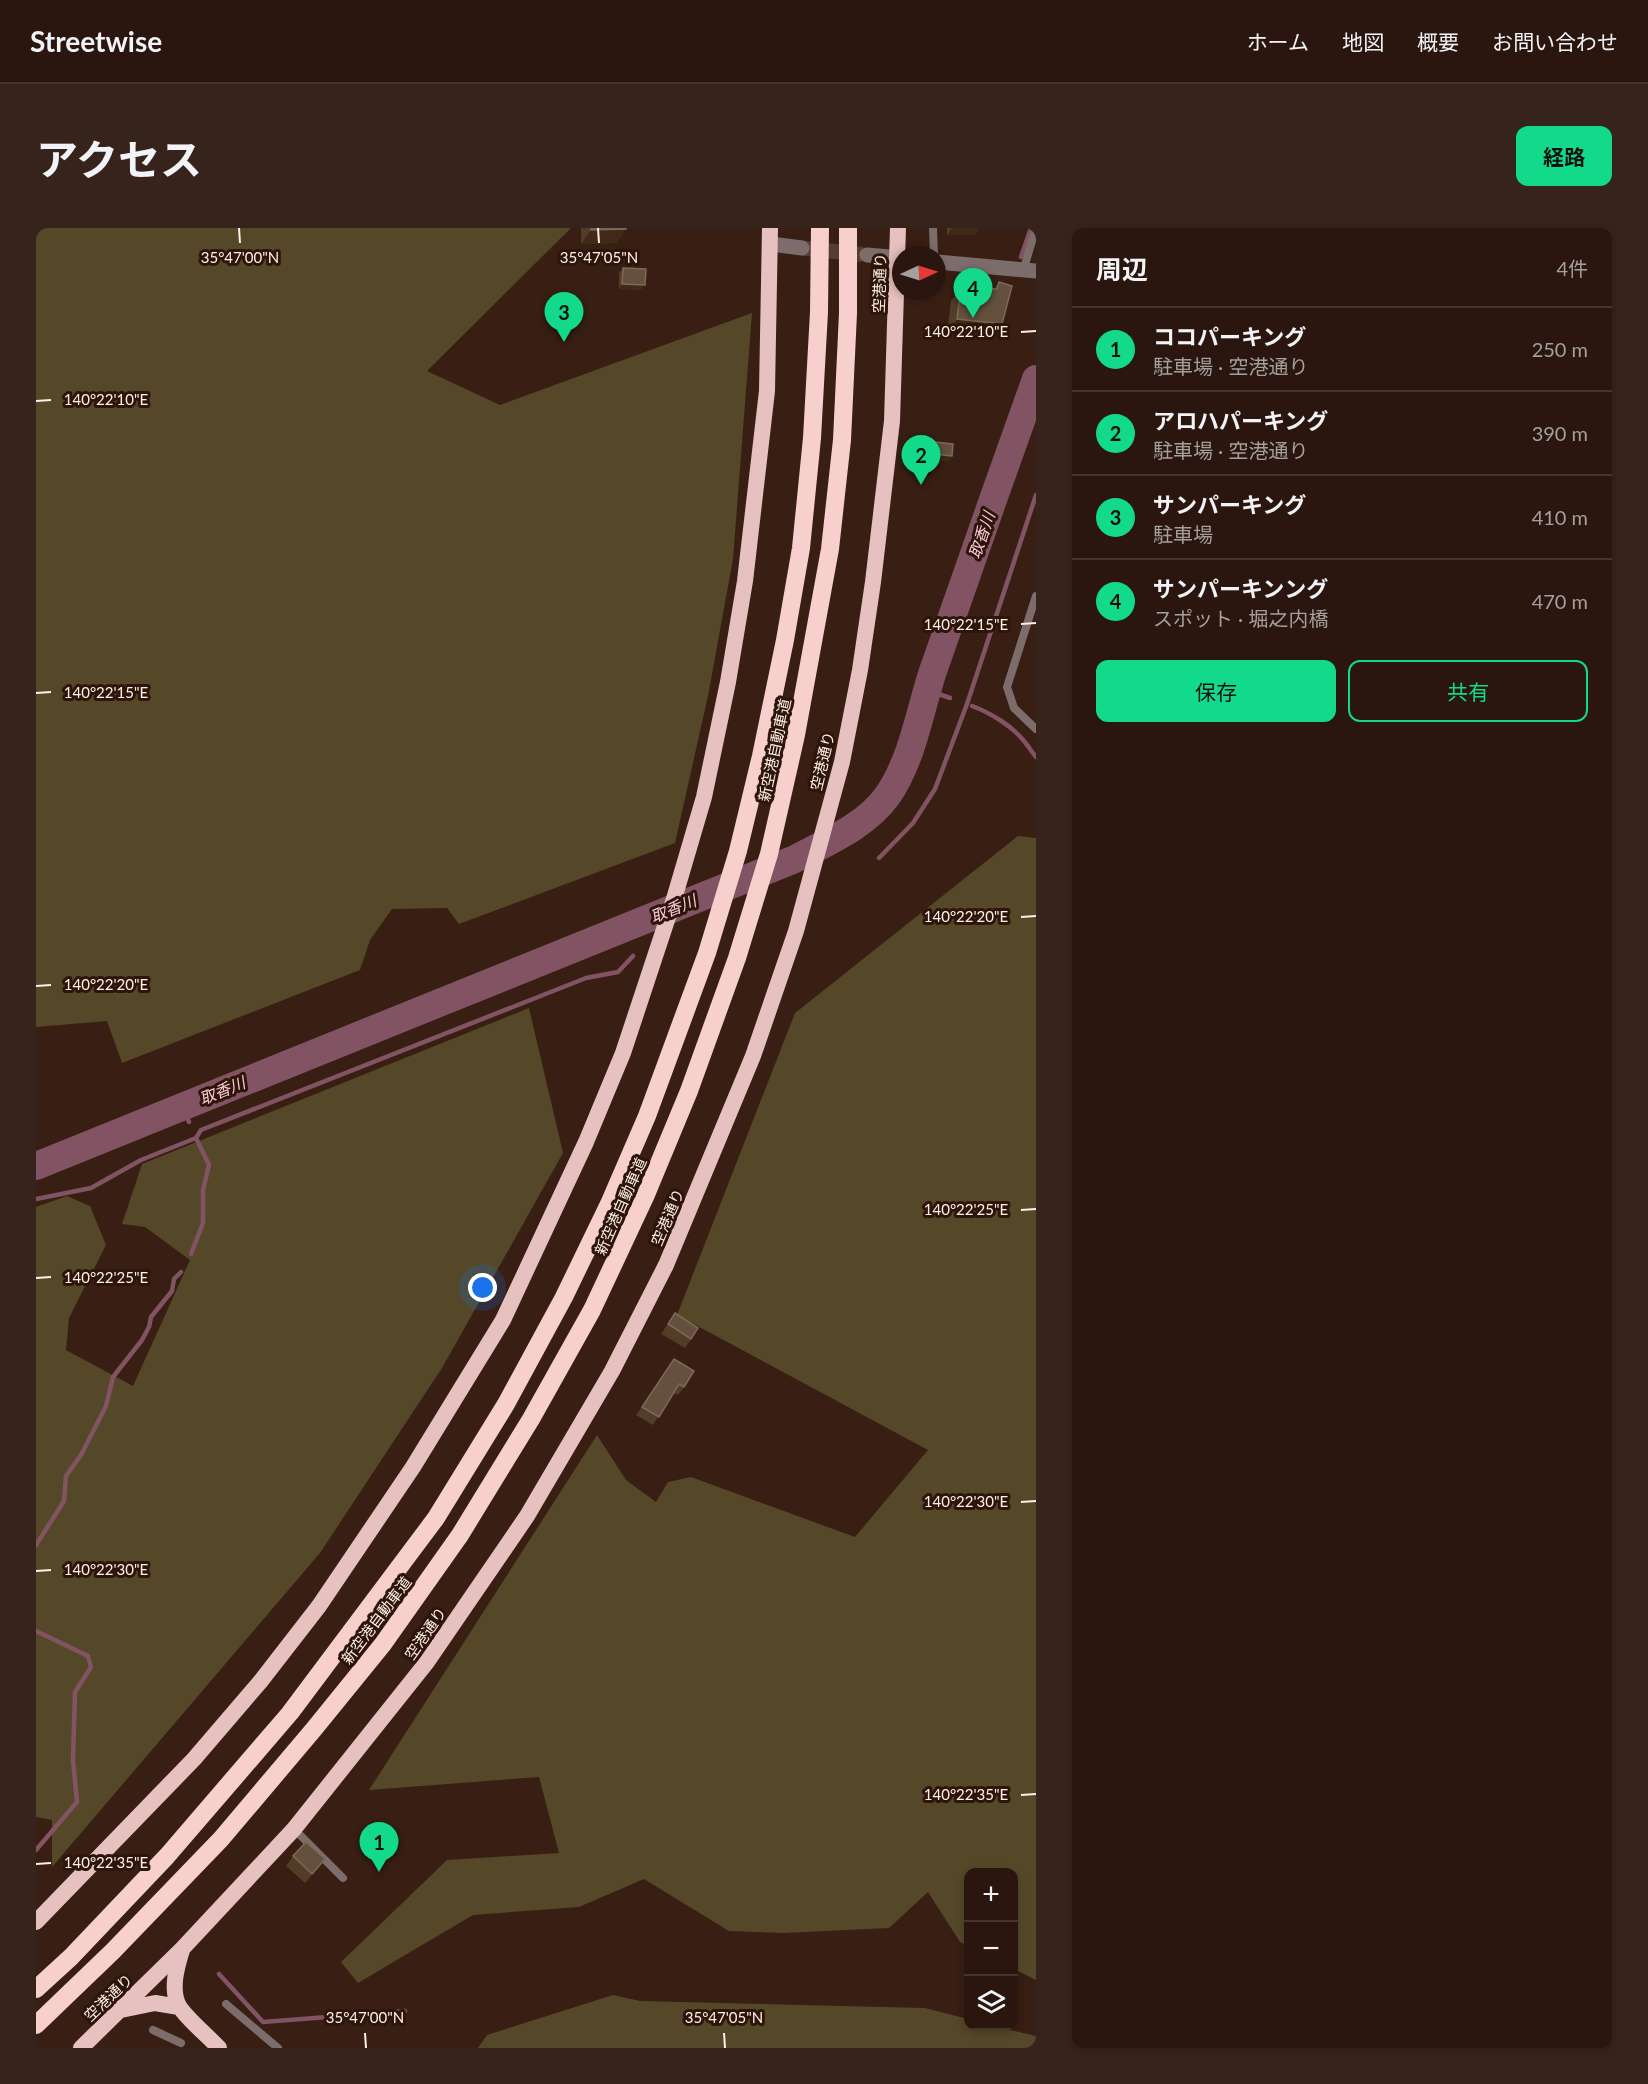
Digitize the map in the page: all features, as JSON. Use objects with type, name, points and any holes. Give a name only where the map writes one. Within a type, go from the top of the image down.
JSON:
[{"type":"highway","name":"新空港自動車道","points":[[36,1989],[167,1856],[290,1713],[436,1518],[506,1404],[564,1297],[609,1204],[647,1116],[707,953],[738,851],[761,756],[801,548],[812,438],[819,312],[820,228]]},
{"type":"highway","name":"新空港自動車道","points":[[36,2025],[113,1951],[221,1839],[383,1644],[460,1535],[531,1419],[591,1310],[645,1197],[689,1091],[737,958],[769,854],[796,735],[830,549],[842,440],[848,313],[848,228]]},
{"type":"highway","name":"空港通り","points":[[898,228],[899,246]]},
{"type":"highway","points":[[36,1922],[194,1759],[260,1682],[319,1606],[413,1467],[503,1320],[586,1142],[623,1053],[674,900],[704,797],[728,682],[745,581],[767,391],[771,236]]},
{"type":"highway","name":"空港通り","points":[[81,2048],[182,1949],[294,1829],[427,1662],[527,1516],[612,1371],[666,1264],[753,1056],[796,932],[842,762],[860,670],[873,582],[892,422],[897,300]]},
{"type":"highway","points":[[182,1949],[176,1975],[176,1996],[179,2007],[219,2048]]},
{"type":"highway","points":[[121,2010],[155,2003],[179,2007]]},
{"type":"street","points":[[771,236],[802,248]]},
{"type":"street","points":[[867,255],[892,257]]},
{"type":"street","points":[[946,263],[1030,271]]},
{"type":"lane","points":[[933,228],[933,246]]},
{"type":"lane","points":[[1030,271],[1036,228]]},
{"type":"lane","points":[[1036,596],[1007,687],[1014,708],[1036,729]]},
{"type":"lane","points":[[294,1829],[343,1878]]},
{"type":"lane","points":[[226,2004],[278,2048]]},
{"type":"lane","points":[[153,2031],[181,2043]]},
{"type":"shaded area","points":[[36,228],[571,228],[427,371],[500,405],[752,313],[733,559],[708,696],[675,843],[459,924],[447,908],[392,909],[370,940],[360,970],[122,1063],[107,1021],[36,1027]]},
{"type":"shaded area","points":[[1018,836],[1036,838],[1036,1980],[1018,1971],[1018,1868],[964,1868],[964,1944],[960,1942],[928,1892],[889,1928],[783,1933],[729,1931],[644,1879],[579,1907],[473,1915],[358,1983],[341,1962],[447,1860],[559,1853],[539,1777],[369,1790],[597,1435],[626,1480],[656,1502],[668,1482],[691,1477],[855,1537],[928,1450],[677,1315],[795,1013]]},
{"type":"shaded area","points":[[529,1008],[563,1153],[442,1368],[320,1553],[52,1867],[52,1820],[36,1817],[36,1207],[67,1196],[90,1206],[106,1245],[69,1318],[66,1350],[133,1386],[190,1260],[145,1227],[122,1224],[142,1164]]},
{"type":"shaded area","points":[[613,1995],[640,2001],[925,2008],[964,2018],[964,2030],[1010,2030],[1036,2036],[1036,2048],[478,2048],[487,2035]]},
{"type":"building","points":[[591,228],[626,228],[626,229],[591,230]]},
{"type":"building","points":[[623,268],[646,269],[645,285],[622,284]]},
{"type":"building","points":[[999,282],[1012,286],[1002,324],[957,319],[961,287],[997,289]]},
{"type":"building","points":[[935,442],[953,444],[952,456],[934,454]]},
{"type":"building","points":[[675,1313],[698,1328],[691,1339],[668,1324]]},
{"type":"building","points":[[674,1359],[694,1371],[684,1387],[679,1384],[659,1417],[642,1407]]},
{"type":"building","points":[[306,1842],[325,1859],[312,1874],[293,1856]]},
{"type":"waterway","points":[[1021,257],[1031,228]]},
{"type":"waterway","name":"取香川","points":[[36,1166],[795,859],[869,816],[897,781],[910,751],[933,671],[1036,379]]},
{"type":"waterway","points":[[879,858],[913,823],[935,789],[967,704],[1036,495]]},
{"type":"waterway","points":[[927,690],[950,698]]},
{"type":"waterway","points":[[972,706],[1007,725],[1019,735],[1036,757]]},
{"type":"waterway","points":[[36,1199],[91,1188],[141,1160],[196,1138],[201,1130],[586,978],[618,972],[633,956]]},
{"type":"waterway","points":[[182,1107],[189,1122]]},
{"type":"waterway","points":[[191,1254],[203,1223],[203,1190],[209,1165],[196,1138]]},
{"type":"waterway","points":[[36,1545],[64,1501],[66,1476],[81,1455],[106,1406],[113,1377],[142,1340],[151,1317],[172,1291],[174,1279],[181,1272]]},
{"type":"waterway","points":[[36,1631],[88,1656],[91,1667],[75,1692],[73,1760],[77,1802],[36,1850]]},
{"type":"waterway","points":[[219,1974],[263,2022],[405,2011]]},
{"type":"tunnel","points":[[802,248],[867,255]]},
{"type":"place","name":"サンパーキンング","points":[[973,318]]},
{"type":"place","name":"サンパーキング","points":[[564,342]]},
{"type":"place","name":"アロハパーキング","points":[[921,485]]},
{"type":"place","name":"ココパーキング","points":[[379,1872]]}]
